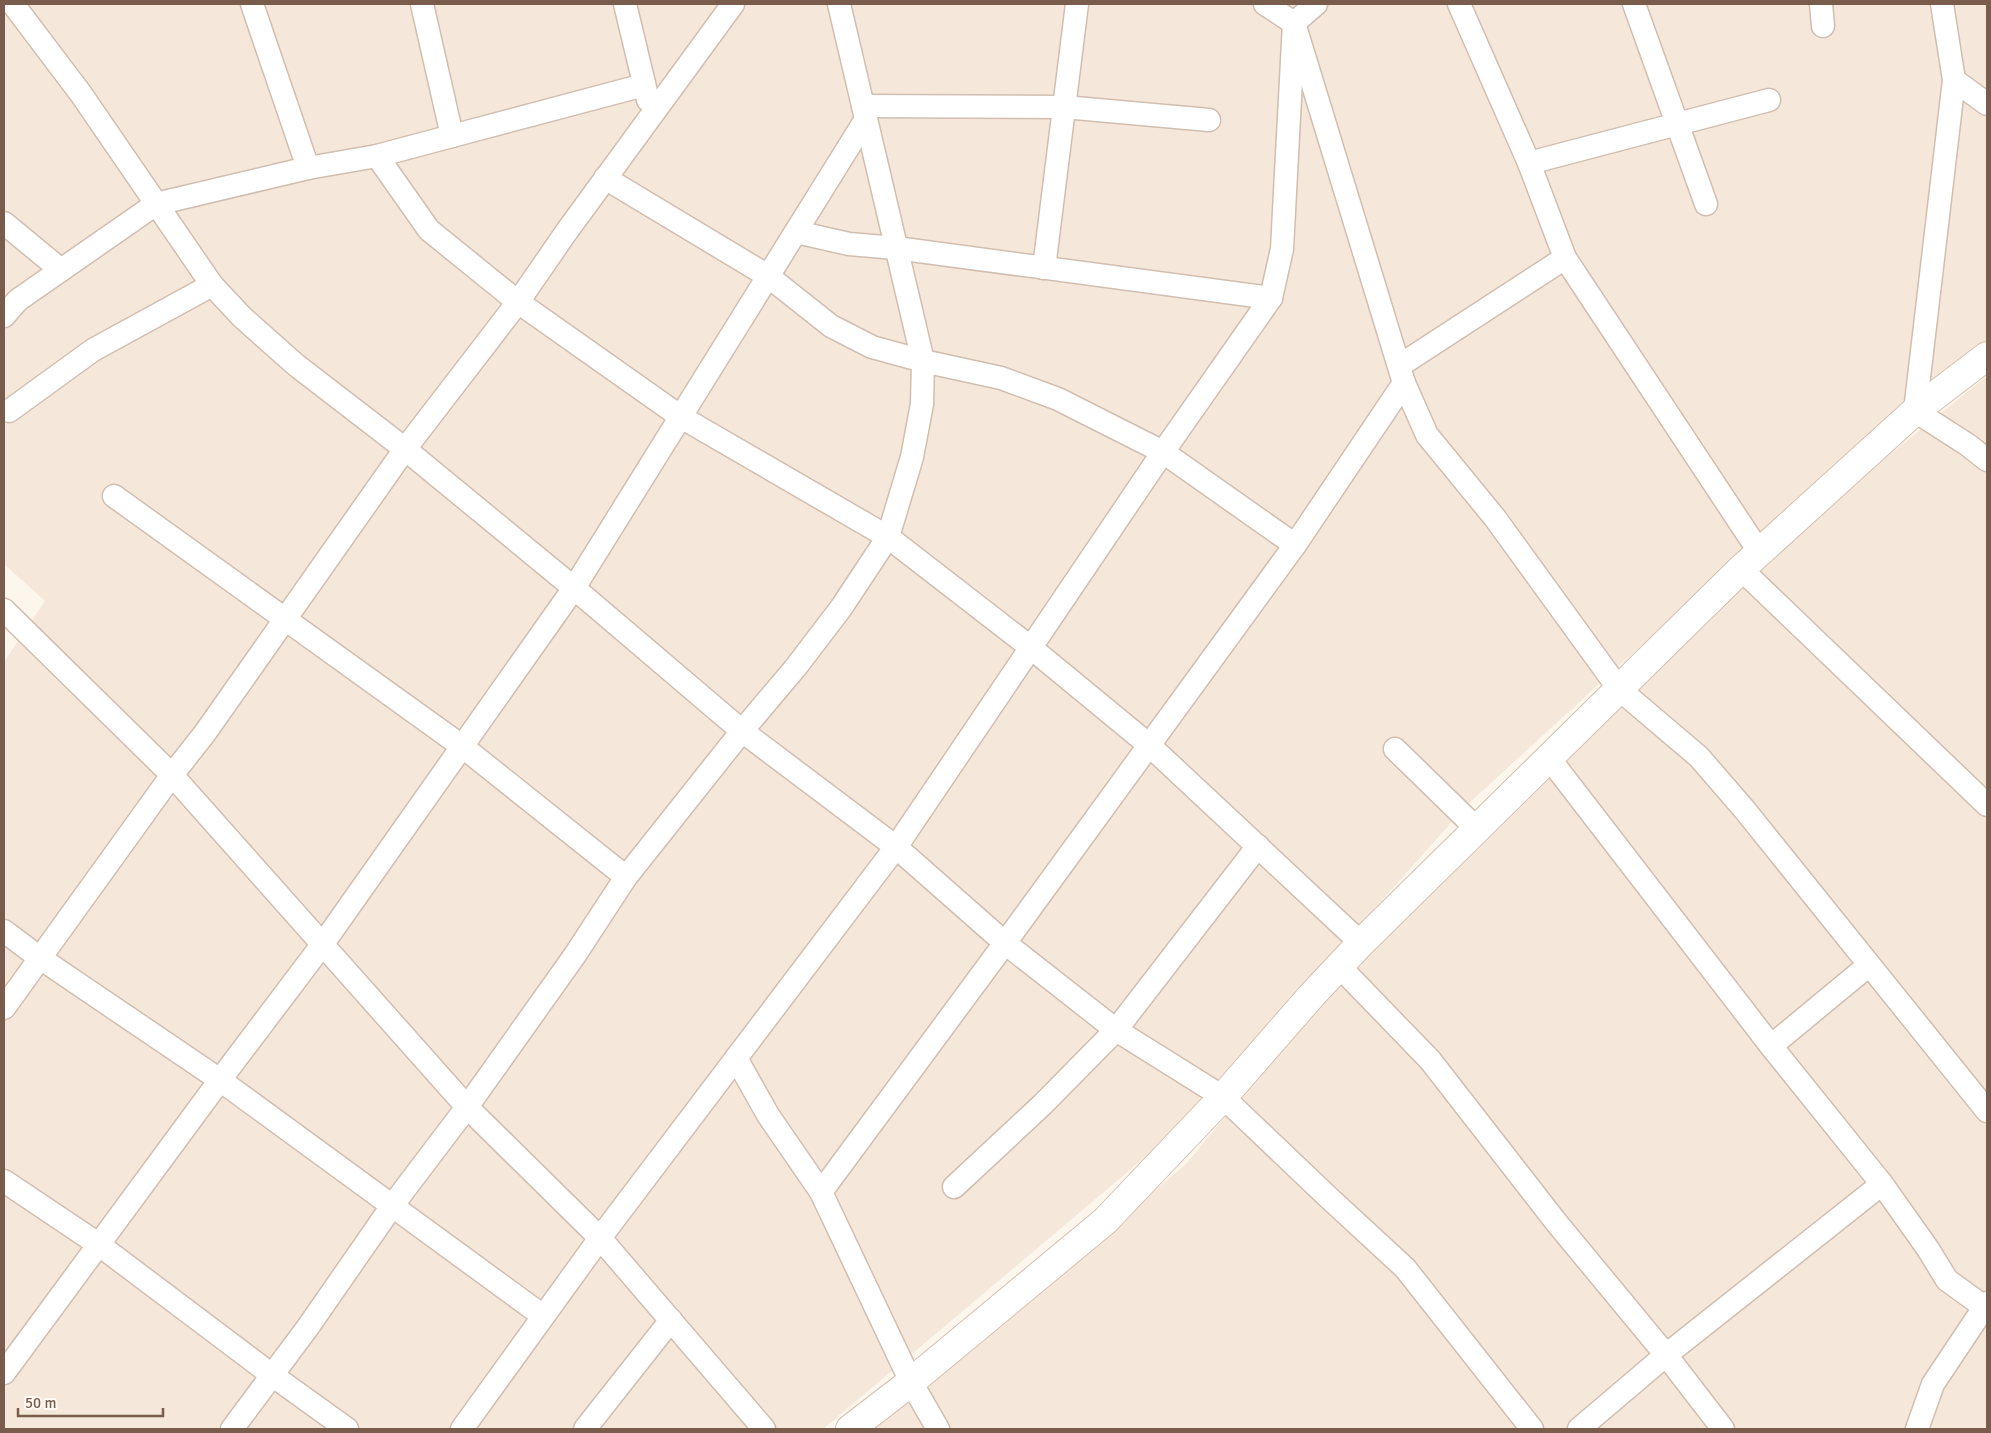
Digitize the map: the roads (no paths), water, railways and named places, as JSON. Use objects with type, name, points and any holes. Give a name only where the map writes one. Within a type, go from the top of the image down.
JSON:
[{"type":"street","points":[[12,4],[81,94],[212,285],[242,317],[296,365],[405,449],[574,588],[742,731],[896,847],[1005,943],[1116,1030],[1223,1097],[1405,1268],[1532,1429]]},
{"type":"street","points":[[252,4],[308,168]]},
{"type":"street","points":[[422,4],[452,136]]},
{"type":"street","points":[[625,4],[651,115]]},
{"type":"street","points":[[4,1008],[172,775],[205,734],[405,449],[518,302],[605,178],[733,4]]},
{"type":"street","points":[[232,1429],[308,1327],[392,1206],[468,1107],[575,955],[626,877],[742,731],[796,667],[835,615],[888,537],[912,457],[922,404],[923,361],[839,4]]},
{"type":"street","points":[[1044,268],[1077,4]]},
{"type":"street","points":[[1265,4],[1294,23],[1401,374],[1428,435],[1495,518],[1619,689],[1699,757],[1744,809],[1987,1111]]},
{"type":"street","points":[[462,1429],[600,1238],[896,847],[1163,452],[1271,298],[1282,248],[1294,23],[1316,4]]},
{"type":"street","points":[[1459,4],[1529,164],[1565,258],[1751,561],[1987,806]]},
{"type":"street","points":[[1634,4],[1706,204]]},
{"type":"street","points":[[1821,4],[1823,26]]},
{"type":"street","points":[[1915,411],[1954,80],[1942,4]]},
{"type":"street","points":[[1954,80],[1987,104]]},
{"type":"street","points":[[4,316],[18,300],[156,204],[308,168],[376,156],[644,85]]},
{"type":"street","points":[[1529,164],[1769,100]]},
{"type":"street","points":[[864,112],[1064,108],[1210,120]]},
{"type":"street","points":[[4,1373],[220,1080],[322,946],[574,588],[796,232],[864,112]]},
{"type":"street","points":[[376,156],[429,230],[518,302],[681,417],[888,537],[1030,647],[1149,746],[1362,942]]},
{"type":"street","points":[[605,178],[768,276],[831,326],[872,347],[923,361],[1001,378],[1058,399],[1163,452],[1295,545]]},
{"type":"street","points":[[4,224],[61,270]]},
{"type":"street","points":[[796,232],[849,244],[896,248],[1271,298]]},
{"type":"street","points":[[821,1192],[1295,545],[1401,374],[1565,258]]},
{"type":"street","points":[[9,411],[93,350],[212,285]]},
{"type":"street","points":[[850,1429],[911,1382],[1105,1221],[1223,1097],[1362,942],[1619,689],[1751,561],[1915,411],[1987,356]]},
{"type":"street","points":[[1915,411],[1968,445],[1987,460]]},
{"type":"street","points":[[114,496],[463,747],[626,877]]},
{"type":"street","points":[[4,610],[172,775],[322,946],[468,1107],[600,1238],[764,1429]]},
{"type":"street","points":[[1394,749],[1477,829]]},
{"type":"street","points":[[1549,758],[1771,1046],[1882,1184],[1928,1249],[1947,1280],[1986,1306],[1933,1384],[1918,1429]]},
{"type":"street","points":[[954,1188],[1042,1105],[1116,1030],[1258,846]]},
{"type":"street","points":[[4,931],[40,958],[220,1080],[543,1316]]},
{"type":"street","points":[[1771,1046],[1869,965]]},
{"type":"street","points":[[1339,966],[1430,1060],[1556,1222],[1666,1355],[1723,1429]]},
{"type":"street","points":[[736,1058],[768,1115],[821,1192],[911,1382],[938,1429]]},
{"type":"street","points":[[4,1181],[98,1244],[347,1429]]},
{"type":"street","points":[[1579,1429],[1666,1355],[1882,1184]]},
{"type":"street","points":[[585,1429],[609,1396],[671,1320]]}]
